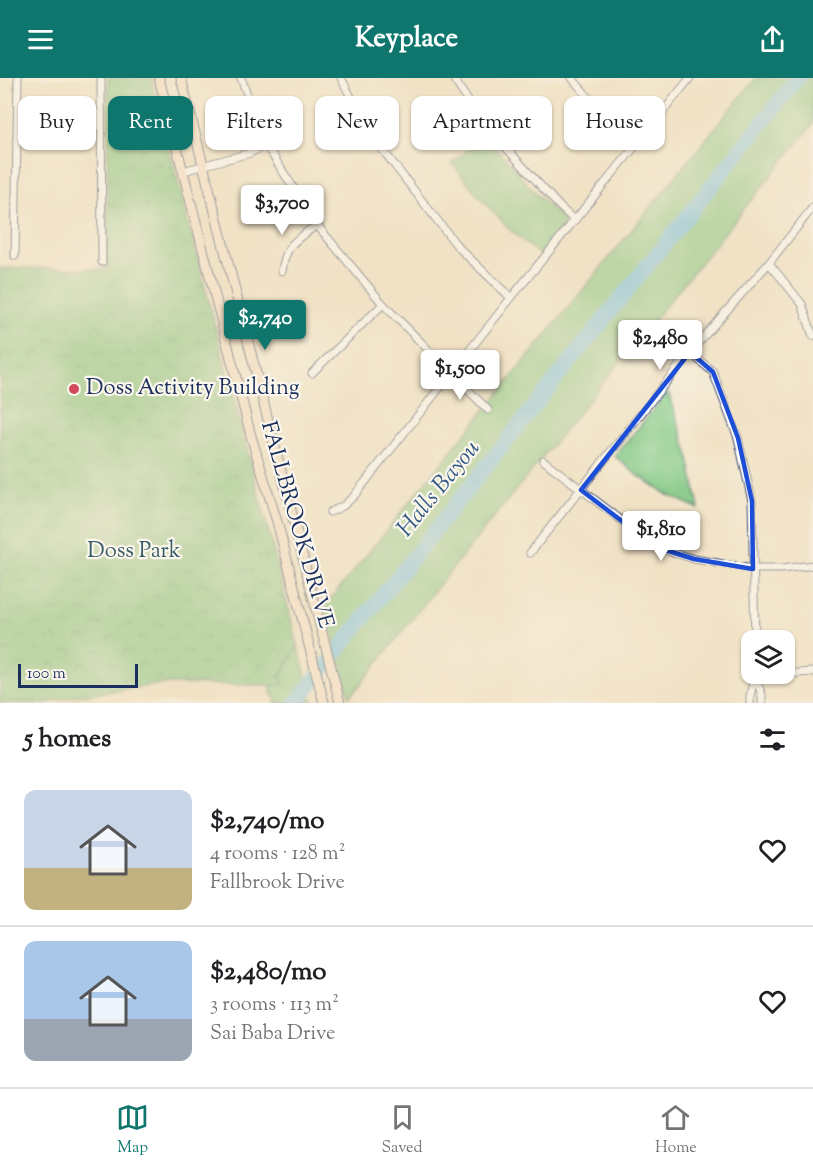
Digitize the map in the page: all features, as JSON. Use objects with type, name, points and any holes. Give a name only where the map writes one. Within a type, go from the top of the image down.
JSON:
[{"type":"main road","name":"FALLBROOK DRIVE","points":[[159,78],[251,436],[278,525],[324,703]]},
{"type":"main road","name":"FALLBROOK DRIVE","points":[[181,78],[339,698]]},
{"type":"main road","points":[[229,351],[250,346]]},
{"type":"main road","points":[[278,525],[294,521]]},
{"type":"street","points":[[15,256],[18,78]]},
{"type":"street","points":[[101,78],[102,262]]},
{"type":"street","points":[[241,78],[248,96]]},
{"type":"street","points":[[341,78],[371,135],[458,248],[511,297]]},
{"type":"street","points":[[453,78],[480,119],[574,220]]},
{"type":"street","points":[[572,78],[586,96]]},
{"type":"street","points":[[665,109],[690,78]]},
{"type":"street","points":[[183,171],[256,150]]},
{"type":"street","points":[[269,150],[318,225],[383,304],[488,410]]},
{"type":"street","points":[[330,512],[343,506],[354,496],[511,297],[632,150]]},
{"type":"street","points":[[531,554],[690,352],[769,263],[813,207]]},
{"type":"street","points":[[282,271],[286,252],[291,244],[318,225]]},
{"type":"street","points":[[769,263],[802,304],[813,336]]},
{"type":"street","points":[[312,373],[383,304]]},
{"type":"street","points":[[690,352],[713,372],[738,438],[752,501],[754,630]]},
{"type":"street","points":[[543,460],[656,547],[694,559],[753,568],[813,565]]},
{"type":"street","points":[[795,673],[813,672]]},
{"type":"street","points":[[750,703],[753,684]]},
{"type":"street","points":[[758,684],[762,703]]},
{"type":"highlighted area","points":[[690,352],[713,372],[738,438],[752,501],[753,569],[694,559],[656,547],[581,490]]},
{"type":"green space","name":"Doss Park","points":[[108,78],[151,78],[156,96],[108,96],[108,150],[170,150],[298,646],[280,676],[283,685],[162,684],[75,696],[46,703],[0,703],[0,268],[107,269]]},
{"type":"green space","points":[[756,78],[813,78],[813,124],[349,697],[325,606]]},
{"type":"green space","points":[[468,150],[498,150],[536,194],[562,219],[564,224],[562,228],[541,256],[509,229],[452,163]]},
{"type":"green space","points":[[668,392],[688,453],[699,509],[668,495],[636,474],[615,456]]},
{"type":"green space","points":[[298,646],[313,703],[275,703],[277,700],[271,694],[271,684],[282,684],[280,676]]},
{"type":"waterway","name":"Halls Bayou","points":[[296,703],[798,78]]},
{"type":"place","name":"Doss Activity Building","points":[[74,389]]}]
